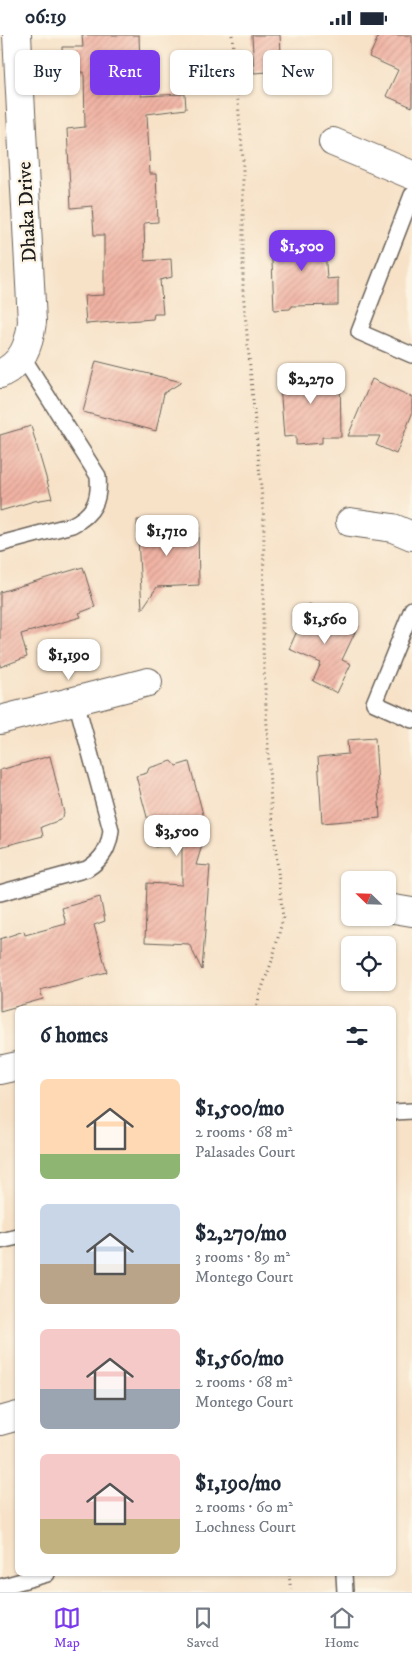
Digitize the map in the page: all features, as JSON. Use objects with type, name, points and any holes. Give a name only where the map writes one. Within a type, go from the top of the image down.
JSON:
[{"type":"street","name":"Dhaka Drive","points":[[17,35],[32,322],[30,340],[22,356]]},
{"type":"street","points":[[333,143],[412,175]]},
{"type":"street","points":[[0,374],[9,369],[22,356]]},
{"type":"street","points":[[350,523],[394,528],[412,536]]},
{"type":"street","points":[[0,720],[148,682]]},
{"type":"street","points":[[396,909],[412,912]]},
{"type":"street","points":[[0,1071],[15,1067]]},
{"type":"street","points":[[0,1421],[15,1417]]},
{"type":"lane","points":[[412,195],[359,332],[412,355]]},
{"type":"lane","points":[[0,544],[72,525],[82,520],[91,511],[99,489],[98,476],[22,356]]},
{"type":"lane","points":[[412,609],[374,703],[412,720]]},
{"type":"lane","points":[[0,893],[87,869],[105,853],[110,842],[111,829],[76,701]]},
{"type":"lane","points":[[396,1112],[412,1111]]},
{"type":"lane","points":[[0,1241],[15,1238]]},
{"type":"lane","points":[[0,1587],[40,1576]]},
{"type":"lane","points":[[344,1576],[345,1592]]},
{"type":"path","points":[[232,35],[243,159],[243,291],[264,520],[263,649],[270,805],[283,918],[257,1006]]},
{"type":"path","points":[[289,1576],[291,1592]]},
{"type":"building","points":[[82,35],[139,35],[139,50],[90,50],[90,95],[185,95],[186,109],[147,114],[150,174],[156,174],[158,222],[144,223],[145,261],[171,259],[172,277],[160,280],[163,314],[154,314],[153,319],[86,324],[84,296],[104,295],[104,235],[94,235],[92,206],[71,208],[67,129],[85,127],[84,72],[80,72],[80,50],[62,50],[62,47],[83,47]]},
{"type":"building","points":[[252,35],[280,35],[281,50],[263,50],[263,72],[254,73]]},
{"type":"building","points":[[379,35],[412,35],[412,107],[386,96],[398,70],[369,57]]},
{"type":"building","points":[[324,233],[327,279],[338,278],[338,305],[292,306],[290,309],[274,310],[271,237]]},
{"type":"building","points":[[96,361],[182,382],[164,393],[156,431],[83,412]]},
{"type":"building","points":[[340,368],[341,437],[322,437],[322,443],[296,445],[296,436],[284,437],[279,372]]},
{"type":"building","points":[[372,379],[412,397],[412,414],[396,454],[376,445],[380,436],[348,436]]},
{"type":"building","points":[[31,426],[52,498],[0,511],[0,435]]},
{"type":"building","points":[[137,520],[163,520],[163,528],[198,526],[199,585],[157,587],[142,609]]},
{"type":"building","points":[[83,567],[95,607],[79,613],[81,617],[21,634],[27,657],[0,667],[0,592]]},
{"type":"building","points":[[309,604],[358,626],[342,660],[351,664],[337,693],[313,681],[321,663],[289,649]]},
{"type":"building","points":[[375,738],[380,818],[322,823],[318,757],[348,754],[347,740]]},
{"type":"building","points":[[50,756],[64,813],[60,820],[41,827],[43,836],[0,847],[0,770]]},
{"type":"building","points":[[172,761],[176,766],[189,762],[207,829],[196,865],[210,866],[202,970],[189,944],[145,942],[147,883],[182,885],[182,840],[155,847],[136,776],[147,773],[149,768]]},
{"type":"building","points":[[100,897],[105,921],[94,925],[107,972],[40,990],[43,999],[0,1011],[0,939],[24,931],[25,935],[66,924],[62,908]]}]
